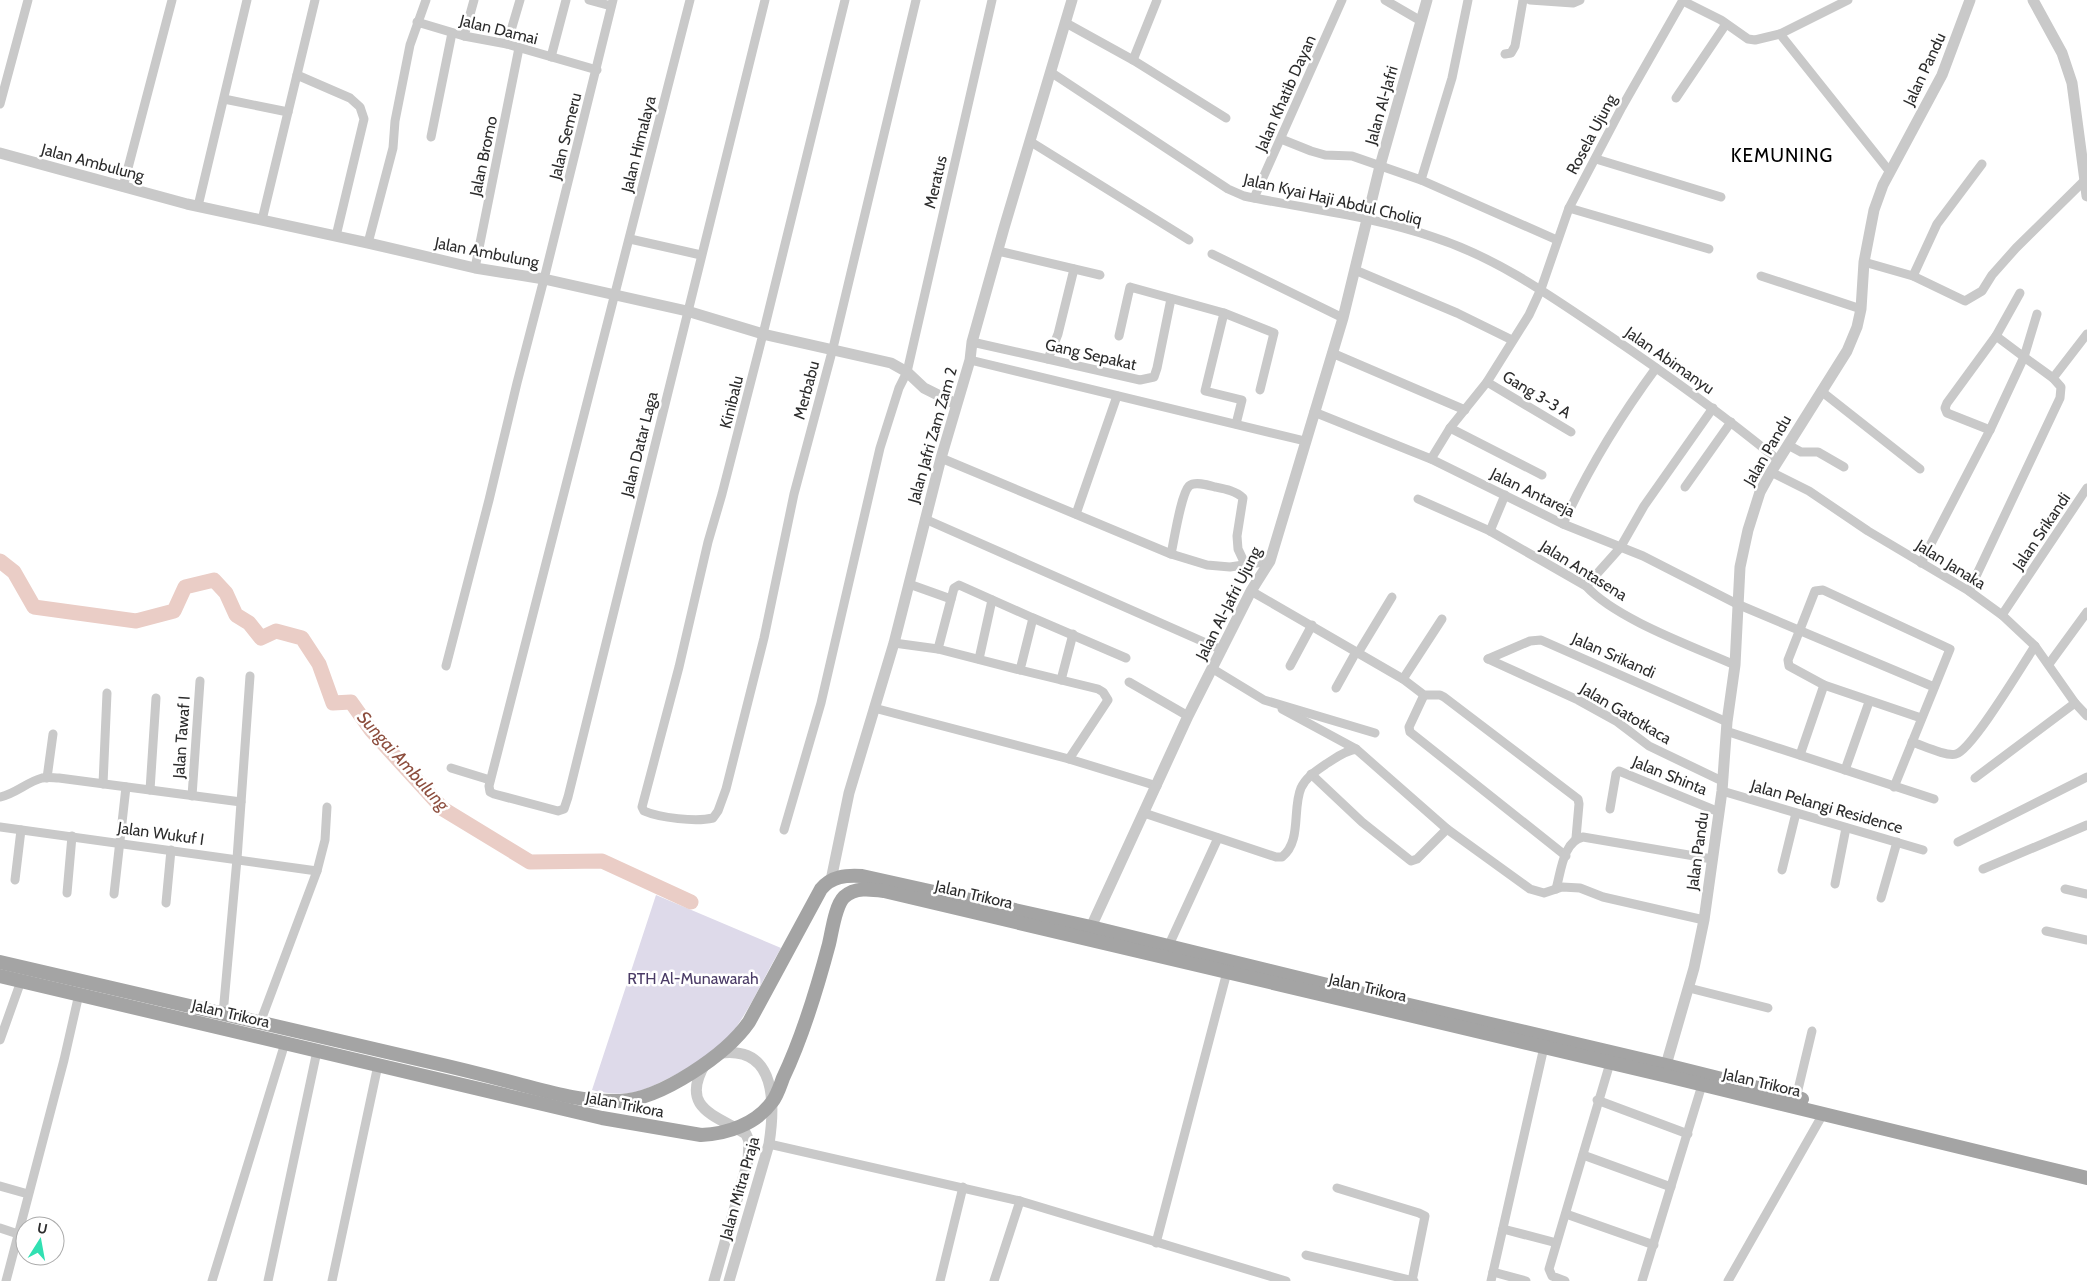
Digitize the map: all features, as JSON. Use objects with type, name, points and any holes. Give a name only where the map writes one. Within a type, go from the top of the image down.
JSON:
[{"type":"main road","name":"Jalan Trikora","points":[[0,976],[79,994],[117,996],[223,1014],[466,1070],[582,1100],[622,1101],[643,1097],[658,1091],[721,1053],[741,1033],[749,1022],[821,889],[830,880],[850,875],[862,876],[1003,913]]},
{"type":"main road","name":"Jalan Trikora","points":[[0,962],[317,1051],[602,1118],[694,1134],[717,1135],[738,1128],[755,1118],[772,1102],[798,1042],[827,952],[838,906],[842,899],[849,894],[867,889],[1021,917],[1227,972],[1702,1085],[1734,1087],[1796,1098],[2087,1168]]},
{"type":"main road","name":"Jalan Trikora","points":[[1021,917],[1091,927],[1666,1065],[1823,1114],[2087,1178]]},
{"type":"main road","points":[[462,1085],[466,1070]]},
{"type":"street","points":[[0,104],[28,0]]},
{"type":"street","points":[[123,187],[172,0]]},
{"type":"street","points":[[198,206],[247,0]]},
{"type":"street","points":[[262,220],[315,0]]},
{"type":"street","points":[[368,243],[393,148],[395,121],[410,45],[426,0]]},
{"type":"street","points":[[464,36],[474,0]]},
{"type":"street","points":[[507,44],[520,0]]},
{"type":"street","points":[[551,57],[566,0]]},
{"type":"street","points":[[589,0],[612,3]]},
{"type":"street","name":"Jalan Himalaya","points":[[490,780],[690,0]]},
{"type":"street","name":"Jalan Datar Laga","points":[[490,780],[490,789],[494,794],[558,811],[564,810],[617,604],[687,312],[765,0]]},
{"type":"street","name":"Kinibalu","points":[[643,810],[642,806],[679,666],[708,542],[764,334],[845,0]]},
{"type":"street","name":"Merbabu","points":[[643,810],[653,814],[701,820],[713,818],[718,811],[726,789],[764,638],[794,494],[833,348],[916,0]]},
{"type":"street","name":"Meratus","points":[[784,830],[821,703],[880,448],[907,372],[991,0]]},
{"type":"street","name":"Jalan Jafri Zam Zam 2","points":[[830,880],[849,793],[894,643],[941,458],[970,360],[972,342],[1072,0]]},
{"type":"street","points":[[1133,60],[1156,0]]},
{"type":"street","name":"Jalan Khatib Dayan","points":[[1254,198],[1342,0]]},
{"type":"street","points":[[1385,0],[1422,21]]},
{"type":"street","name":"Jalan Al-Jafri","points":[[1368,219],[1380,166],[1427,0]]},
{"type":"street","points":[[1421,180],[1452,78],[1468,0]]},
{"type":"street","points":[[1505,54],[1510,52],[1515,46],[1523,0]]},
{"type":"street","points":[[1530,0],[1573,3],[1580,0]]},
{"type":"street","points":[[1683,0],[1740,34],[1755,40],[1780,34],[1848,0]]},
{"type":"street","name":"Rosela Ujung","points":[[1431,459],[1450,428],[1488,382],[1529,315],[1569,208],[1622,107],[1683,0]]},
{"type":"street","name":"Jalan Pandu","points":[[1666,1065],[1689,988],[1704,920],[1722,786],[1726,726],[1734,665],[1740,567],[1748,530],[1760,492],[1771,472],[1847,351],[1857,327],[1861,309],[1864,262],[1874,210],[1890,172],[1942,75],[1970,0]]},
{"type":"street","points":[[2033,0],[2062,53],[2072,83],[2087,196]]},
{"type":"street","name":"Jalan Semeru","points":[[446,666],[597,70],[612,3]]},
{"type":"street","name":"Jalan Damai","points":[[417,22],[464,36],[507,44],[597,70]]},
{"type":"street","points":[[1066,23],[1133,60],[1226,118]]},
{"type":"street","points":[[1676,98],[1726,24]]},
{"type":"street","points":[[431,137],[452,33]]},
{"type":"street","points":[[1780,34],[1890,172]]},
{"type":"street","name":"Jalan Bromo","points":[[475,268],[519,48]]},
{"type":"street","name":"Jalan Kyai Haji Abdul Choliq","points":[[1052,73],[1228,189],[1254,198],[1368,219],[1435,237],[1486,258],[1540,289]]},
{"type":"street","points":[[297,75],[350,98],[360,107],[364,119],[336,236]]},
{"type":"street","points":[[224,99],[288,112]]},
{"type":"street","points":[[1281,139],[1325,155],[1352,156],[1421,180],[1557,240]]},
{"type":"street","points":[[1030,142],[1189,240]]},
{"type":"street","name":"Jalan Ambulung","points":[[0,153],[198,206],[475,268],[544,279],[687,312],[764,334],[833,348],[891,363],[907,372],[924,388],[956,404]]},
{"type":"street","points":[[1596,159],[1721,197]]},
{"type":"street","points":[[1913,276],[1937,224],[1982,164]]},
{"type":"street","points":[[1864,262],[1913,276],[1964,301],[1982,291],[1992,275],[2085,171]]},
{"type":"street","points":[[1569,208],[1709,249]]},
{"type":"street","name":"Jalan Al-Jafri Ujung","points":[[1091,927],[1188,716],[1251,591],[1270,561],[1343,318],[1368,219]]},
{"type":"street","points":[[630,239],[701,255]]},
{"type":"street","points":[[998,251],[1100,274]]},
{"type":"street","points":[[1212,254],[1343,318]]},
{"type":"street","points":[[1048,360],[1058,334],[1074,269]]},
{"type":"street","points":[[1355,270],[1457,313],[1512,340]]},
{"type":"street","points":[[1761,276],[1861,309]]},
{"type":"street","points":[[1119,336],[1130,287],[1224,313],[1274,333],[1260,390]]},
{"type":"street","name":"Jalan Abimanyu","points":[[1540,289],[1713,408],[1778,460]]},
{"type":"street","points":[[1990,430],[1947,413],[1947,403],[1996,336],[2020,293]]},
{"type":"street","name":"Gang Sepakat","points":[[972,342],[1140,380],[1154,377],[1171,299]]},
{"type":"street","points":[[1224,313],[1205,391],[1242,400],[1236,424]]},
{"type":"street","points":[[1921,563],[1990,430],[2024,357],[2037,314]]},
{"type":"street","points":[[2053,378],[2087,334]]},
{"type":"street","points":[[1969,592],[2060,398],[2061,388],[2053,378],[1996,336]]},
{"type":"street","points":[[1332,353],[1465,410]]},
{"type":"street","points":[[970,360],[1305,441]]},
{"type":"street","points":[[1563,524],[1576,496],[1624,411],[1656,368]]},
{"type":"street","name":"Gang 3-3 A","points":[[1488,382],[1572,432]]},
{"type":"street","points":[[1821,392],[1920,469]]},
{"type":"street","points":[[1076,514],[1118,396]]},
{"type":"street","points":[[1586,586],[1620,548],[1644,506],[1713,408]]},
{"type":"street","name":"Jalan Antareja","points":[[1314,412],[1431,459],[1563,524],[1659,563],[1737,604],[1934,687]]},
{"type":"street","points":[[1685,487],[1731,422]]},
{"type":"street","points":[[1450,428],[1542,475]]},
{"type":"street","points":[[1788,445],[1802,452],[1818,452],[1844,467]]},
{"type":"street","points":[[941,458],[1171,554],[1207,566],[1230,567],[1270,561]]},
{"type":"street","name":"Jalan Janaka","points":[[1771,472],[1809,491],[1868,531],[1969,592],[2002,615],[2035,646],[2075,703],[2087,716]]},
{"type":"street","points":[[1171,554],[1182,501],[1187,488],[1190,485],[1199,484],[1232,491],[1243,498],[1237,536],[1238,549],[1245,564]]},
{"type":"street","name":"Jalan Srikandi","points":[[2002,615],[2087,488]]},
{"type":"street","points":[[1490,531],[1505,495]]},
{"type":"street","name":"Jalan Antasena","points":[[1418,500],[1490,531],[1586,586],[1598,599],[1613,608],[1734,665]]},
{"type":"street","points":[[925,519],[1222,650]]},
{"type":"street","points":[[909,584],[951,599]]},
{"type":"street","points":[[938,649],[954,588],[958,585],[1126,658]]},
{"type":"street","points":[[1894,787],[1950,649],[1823,590],[1815,591],[1788,660],[1789,666],[1824,685],[1869,702],[1921,718]]},
{"type":"street","points":[[1251,591],[1403,679],[1424,695],[1440,694],[1578,799],[1576,838],[1566,856],[1556,889]]},
{"type":"street","points":[[1336,688],[1392,597]]},
{"type":"street","points":[[979,659],[992,600]]},
{"type":"street","points":[[2049,664],[2087,612]]},
{"type":"street","points":[[1020,670],[1033,618]]},
{"type":"street","points":[[1403,679],[1442,619]]},
{"type":"street","points":[[1290,666],[1312,625]]},
{"type":"street","points":[[1061,680],[1073,634]]},
{"type":"street","name":"Jalan Srikandi","points":[[1488,659],[1530,640],[1541,640],[1726,726],[1800,755],[1934,800]]},
{"type":"street","points":[[894,643],[938,649],[1104,692],[1108,700],[1069,759]]},
{"type":"street","points":[[1912,742],[1951,755],[1963,751],[1975,737],[2035,646]]},
{"type":"street","name":"Jalan Gatotkaca","points":[[1488,659],[1578,700],[1616,721],[1649,746],[1722,786]]},
{"type":"street","points":[[1213,669],[1264,700],[1356,749],[1447,830],[1530,889],[1544,893],[1562,887],[1580,888],[1603,897],[1704,920]]},
{"type":"street","points":[[223,1014],[237,859],[250,676]]},
{"type":"street","name":"Jalan Tawaf I","points":[[192,796],[200,681]]},
{"type":"street","points":[[1129,682],[1188,716]]},
{"type":"street","points":[[1800,755],[1824,685]]},
{"type":"street","points":[[103,784],[108,693]]},
{"type":"street","points":[[1424,695],[1409,727],[1410,732],[1566,856]]},
{"type":"street","points":[[150,790],[156,698]]},
{"type":"street","points":[[1264,700],[1375,733]]},
{"type":"street","points":[[1845,770],[1869,702]]},
{"type":"street","points":[[1975,778],[2075,703]]},
{"type":"street","points":[[874,708],[1069,759],[1157,786]]},
{"type":"street","points":[[47,778],[53,734]]},
{"type":"street","points":[[1144,813],[1276,857],[1282,857],[1291,845],[1300,789],[1311,774],[1347,750],[1356,749]]},
{"type":"street","points":[[451,768],[490,780]]},
{"type":"street","name":"Jalan Shinta","points":[[1610,809],[1616,774],[1619,771],[1719,812]]},
{"type":"street","points":[[1311,774],[1362,822],[1411,860],[1417,859],[1447,830]]},
{"type":"street","points":[[1958,842],[2087,777]]},
{"type":"street","points":[[0,797],[15,792],[36,780],[47,778],[241,802]]},
{"type":"street","name":"Jalan Pelangi Residence","points":[[1722,786],[1796,813],[1923,850]]},
{"type":"street","points":[[114,894],[126,787]]},
{"type":"street","points":[[260,1023],[317,871],[325,840],[327,807]]},
{"type":"street","points":[[1782,870],[1796,813]]},
{"type":"street","points":[[1983,869],[2087,825]]},
{"type":"street","name":"Jalan Wukuf I","points":[[0,827],[317,871]]},
{"type":"street","points":[[1835,884],[1846,828]]},
{"type":"street","points":[[15,880],[21,830]]},
{"type":"street","points":[[67,893],[72,836]]},
{"type":"street","points":[[1576,838],[1588,836],[1712,859]]},
{"type":"street","points":[[1168,947],[1218,838]]},
{"type":"street","points":[[1881,898],[1897,842]]},
{"type":"street","points":[[166,903],[171,850]]},
{"type":"street","points":[[2065,889],[2087,894]]},
{"type":"street","points":[[2046,931],[2087,940]]},
{"type":"street","points":[[1156,1243],[1227,972]]},
{"type":"street","points":[[0,1040],[21,981]]},
{"type":"street","points":[[1689,988],[1768,1008]]},
{"type":"street","points":[[22,1216],[64,1060],[79,994]]},
{"type":"street","points":[[1796,1098],[1812,1031]]},
{"type":"street","points":[[212,1281],[286,1043]]},
{"type":"street","points":[[1526,1281],[1492,1276],[1544,1047]]},
{"type":"street","points":[[268,1281],[317,1051]]},
{"type":"street","points":[[721,1053],[733,1051],[743,1054],[760,1065],[769,1081],[772,1102]]},
{"type":"street","points":[[705,1063],[696,1083],[698,1099],[711,1115],[738,1128]]},
{"type":"street","points":[[1564,1281],[1552,1276],[1549,1269],[1610,1063]]},
{"type":"street","points":[[332,1281],[378,1065]]},
{"type":"street","points":[[1642,1281],[1702,1085]]},
{"type":"street","points":[[1598,1100],[1688,1134]]},
{"type":"street","name":"Jalan Mitra Praja","points":[[729,1281],[770,1144],[772,1102]]},
{"type":"street","points":[[1728,1281],[1823,1114]]},
{"type":"street","name":"Jalan Mitra Praja","points":[[714,1281],[748,1161],[749,1141],[746,1134],[738,1128]]},
{"type":"street","points":[[770,1144],[1020,1201],[1286,1281]]},
{"type":"street","points":[[1583,1154],[1671,1187]]},
{"type":"street","points":[[0,1186],[28,1194]]},
{"type":"street","points":[[940,1281],[963,1187]]},
{"type":"street","points":[[1306,1255],[1413,1281],[1425,1216],[1337,1188]]},
{"type":"street","points":[[994,1281],[1020,1201]]},
{"type":"street","points":[[1566,1214],[1654,1245]]},
{"type":"street","points":[[0,1228],[15,1233]]},
{"type":"street","points":[[1503,1229],[1553,1242]]},
{"type":"street","points":[[6,1281],[15,1246]]},
{"type":"green space","name":"RTH Al-Munawarah","points":[[656,895],[781,948],[726,1043],[716,1052],[659,1083],[632,1093],[613,1094],[592,1090]]},
{"type":"waterway","name":"Sungai Ambulung","points":[[0,561],[14,572],[34,607],[136,621],[174,611],[185,587],[214,580],[226,593],[236,615],[249,623],[261,638],[276,631],[302,638],[319,664],[333,703],[351,702],[371,730],[443,809],[530,862],[602,861],[691,902]]},
{"type":"district","name":"KEMUNING","points":[[1782,155]]}]
